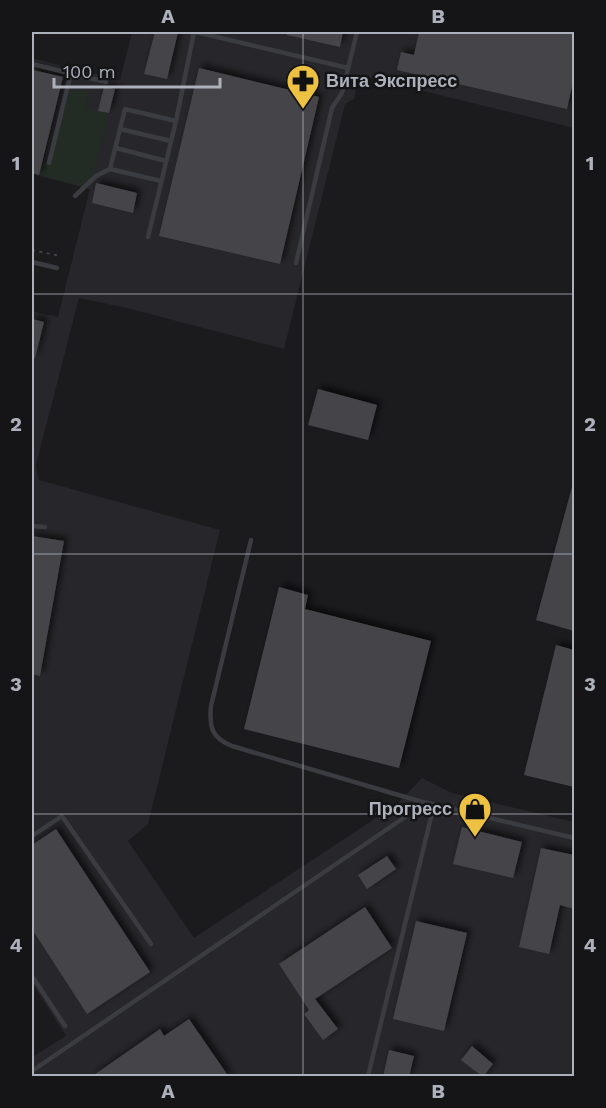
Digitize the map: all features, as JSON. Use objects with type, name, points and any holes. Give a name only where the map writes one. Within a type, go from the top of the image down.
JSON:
[{"type":"lane","points":[[148,237],[195,32],[348,68]]},
{"type":"lane","points":[[296,263],[332,108],[342,93],[357,32]]},
{"type":"lane","points":[[32,64],[106,82]]},
{"type":"lane","points":[[49,163],[71,73]]},
{"type":"lane","points":[[110,169],[125,109],[176,121]]},
{"type":"lane","points":[[120,129],[171,141]]},
{"type":"lane","points":[[116,148],[166,161]]},
{"type":"lane","points":[[75,196],[96,176],[110,169],[161,182]]},
{"type":"lane","points":[[32,262],[57,268]]},
{"type":"lane","points":[[32,526],[45,526]]},
{"type":"lane","points":[[251,540],[211,706],[210,720],[213,732],[220,741],[419,801],[574,838]]},
{"type":"lane","points":[[32,1071],[408,815],[419,801]]},
{"type":"lane","points":[[368,1077],[434,805]]},
{"type":"lane","points":[[32,836],[62,816],[151,944]]},
{"type":"lane","points":[[32,976],[65,1026]]},
{"type":"path","points":[[32,250],[60,256]]},
{"type":"shaded area","points":[[132,32],[574,32],[574,128],[359,75],[354,99],[345,104],[284,349],[127,308],[79,298],[36,465],[39,480],[220,530],[148,824],[128,841],[194,938],[397,804],[422,778],[452,793],[574,822],[574,1076],[32,1076],[32,1057],[66,1036],[32,983],[32,462],[34,455],[32,454],[32,311],[58,317],[90,189],[32,174],[32,58],[120,80]]},
{"type":"shaded area","points":[[67,91],[88,91],[86,108],[109,113],[90,189],[39,175],[42,163],[49,163]]},
{"type":"building","points":[[155,32],[178,32],[167,79],[144,74]]},
{"type":"building","points":[[287,32],[343,32],[340,47],[287,35]]},
{"type":"building","points":[[419,32],[574,32],[574,77],[567,109],[397,70],[401,52],[414,55]]},
{"type":"building","points":[[199,68],[319,97],[280,264],[159,236]]},
{"type":"building","points":[[33,70],[63,77],[39,175],[32,173]]},
{"type":"building","points":[[104,87],[115,89],[109,113],[98,111]]},
{"type":"building","points":[[96,183],[137,193],[133,213],[92,203]]},
{"type":"building","points":[[32,319],[44,322],[35,358],[32,358]]},
{"type":"building","points":[[318,389],[377,405],[368,440],[308,425]]},
{"type":"building","points":[[572,487],[574,487],[574,631],[536,620]]},
{"type":"building","points":[[32,536],[64,541],[40,676],[32,674]]},
{"type":"building","points":[[279,587],[308,595],[305,609],[431,641],[399,768],[244,729]]},
{"type":"building","points":[[556,645],[574,650],[574,787],[524,775]]},
{"type":"building","points":[[462,827],[522,842],[513,878],[453,864]]},
{"type":"building","points":[[56,829],[150,972],[87,1014],[32,929],[32,845]]},
{"type":"building","points":[[541,848],[574,855],[574,909],[560,905],[549,954],[519,947]]},
{"type":"building","points":[[387,856],[396,869],[367,889],[358,875]]},
{"type":"building","points":[[365,907],[392,948],[315,999],[338,1029],[323,1040],[304,1014],[309,1010],[279,964]]},
{"type":"building","points":[[416,921],[467,933],[444,1031],[393,1019]]},
{"type":"building","points":[[189,1019],[229,1077],[91,1077],[160,1029],[164,1036]]},
{"type":"building","points":[[472,1046],[493,1064],[483,1077],[461,1060]]},
{"type":"building","points":[[389,1050],[414,1056],[409,1077],[383,1077]]},
{"type":"place","name":"Вита Экспресс","points":[[303,110]]},
{"type":"place","name":"Прогресс","points":[[475,838]]}]
